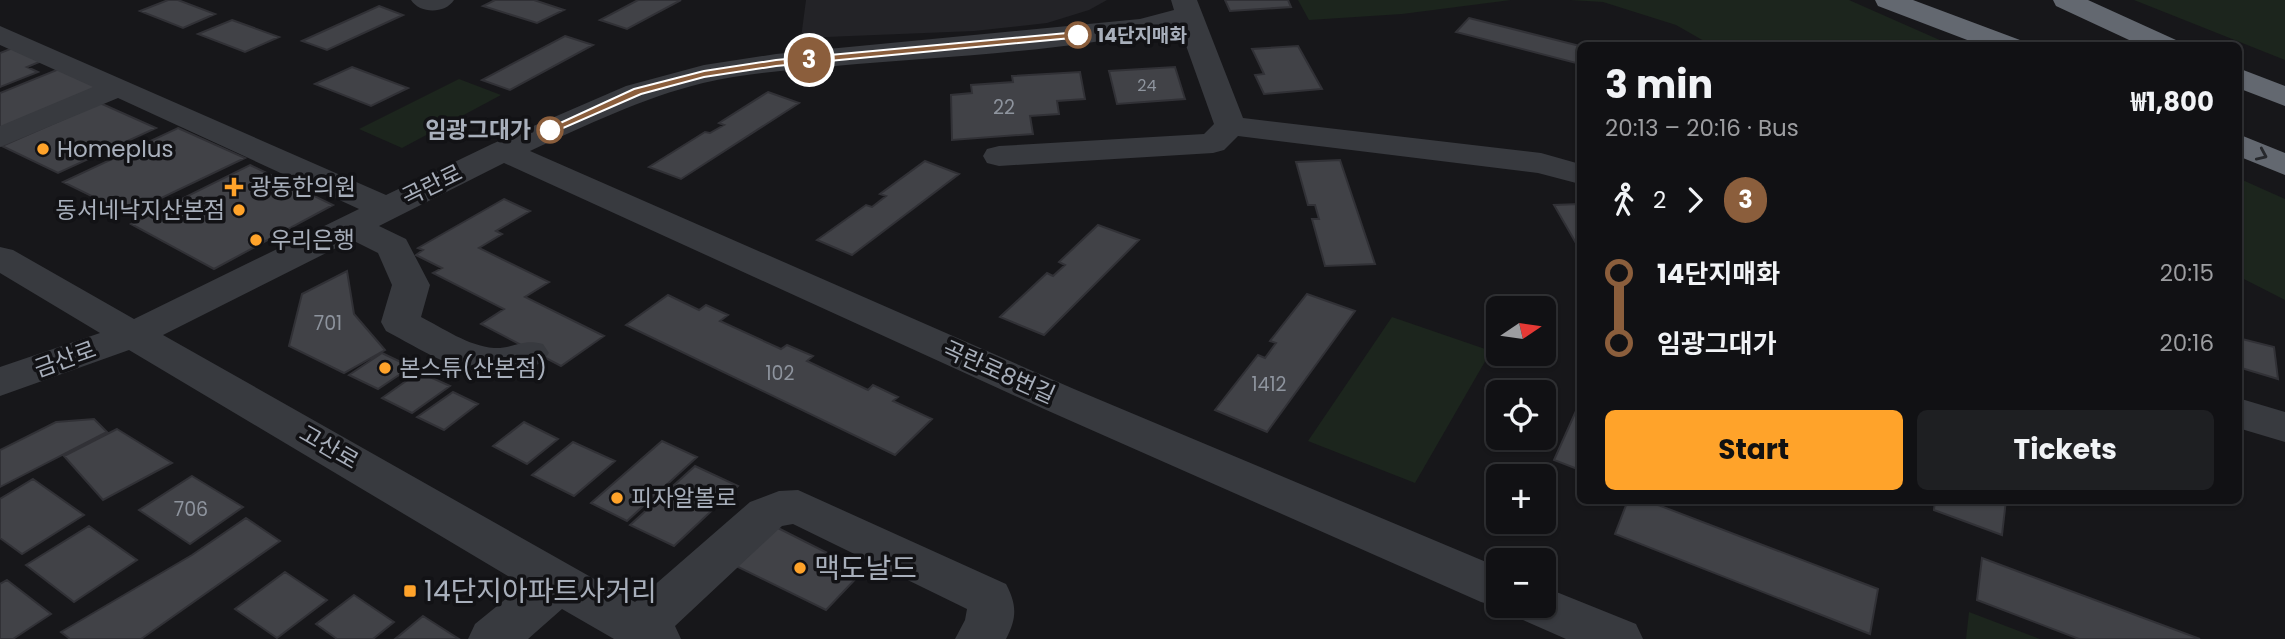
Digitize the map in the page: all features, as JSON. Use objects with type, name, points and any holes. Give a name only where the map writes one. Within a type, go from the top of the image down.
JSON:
[{"type":"highway","points":[[1888,0],[1999,42]]},
{"type":"highway","points":[[1926,0],[2009,42]]},
{"type":"highway","points":[[2066,0],[2157,42]]},
{"type":"highway","points":[[2242,79],[2285,97]]},
{"type":"highway","points":[[2242,146],[2285,165]]},
{"type":"street","points":[[424,0],[434,3],[441,0]]},
{"type":"street","points":[[1187,7],[1230,126]]},
{"type":"street","name":"곡란로","points":[[130,336],[503,151],[638,92],[704,74],[776,63],[1140,27],[1187,7]]},
{"type":"street","points":[[0,34],[386,208]]},
{"type":"street","points":[[0,137],[119,88]]},
{"type":"street","points":[[999,156],[1213,142],[1230,126]]},
{"type":"street","points":[[1230,126],[1541,163],[1577,173]]},
{"type":"street","name":"곡란로8번길","points":[[503,151],[1038,390],[1486,582]]},
{"type":"street","points":[[351,226],[393,247],[411,285],[400,322],[482,363],[512,361],[529,353]]},
{"type":"street","name":"고산로","points":[[0,258],[130,336],[184,362],[648,634]]},
{"type":"street","name":"금산로","points":[[0,382],[130,336]]},
{"type":"street","points":[[2242,414],[2285,427]]},
{"type":"street","points":[[648,634],[766,514],[779,508],[798,507],[989,598],[993,611],[988,628],[980,639]]},
{"type":"street","points":[[493,639],[559,583]]},
{"type":"street","points":[[1556,613],[1618,639]]},
{"type":"shaded area","points":[[806,0],[1107,0],[1089,10],[1047,23],[974,31],[801,38]]},
{"type":"shaded area","points":[[1298,0],[1511,0],[1402,14],[1309,20]]},
{"type":"shaded area","points":[[1570,0],[1849,0],[1944,42],[1704,41],[1676,25],[1603,2]]},
{"type":"shaded area","points":[[2134,0],[2285,0],[2285,60]]},
{"type":"shaded area","points":[[459,79],[501,95],[402,148],[359,129]]},
{"type":"shaded area","points":[[2242,180],[2285,199],[2285,300],[2242,278]]},
{"type":"shaded area","points":[[1392,317],[1486,349],[1486,360],[1415,483],[1308,441]]},
{"type":"shaded area","points":[[1969,612],[2040,639],[1966,639]]},
{"type":"building","points":[[168,0],[178,0],[215,14],[183,28],[140,11]]},
{"type":"building","points":[[495,0],[534,0],[564,10],[537,23],[483,6]]},
{"type":"building","points":[[638,0],[681,0],[627,29],[600,20]]},
{"type":"building","points":[[1225,0],[1288,0],[1291,7],[1230,11]]},
{"type":"building","points":[[379,6],[403,15],[327,50],[302,41]]},
{"type":"building","points":[[1469,18],[1577,45],[1577,63],[1456,32]]},
{"type":"building","points":[[232,20],[279,37],[245,52],[198,34]]},
{"type":"building","points":[[565,36],[593,45],[510,90],[482,80]]},
{"type":"building","points":[[1298,46],[1322,89],[1264,94],[1255,75],[1264,74],[1252,49]]},
{"type":"building","points":[[15,47],[44,60],[27,67],[38,72],[0,87],[0,53]]},
{"type":"building","points":[[352,67],[408,88],[371,106],[315,84]]},
{"type":"building","points":[[1175,67],[1185,99],[1117,104],[1109,71]]},
{"type":"building","points":[[59,69],[100,88],[0,130],[0,93]]},
{"type":"building","points":[[1080,72],[1085,99],[1057,101],[1059,114],[1030,116],[1033,134],[952,140],[951,95],[972,93],[971,85],[1013,82],[1012,76]]},
{"type":"building","points":[[768,92],[799,103],[681,179],[649,167],[705,132],[710,133],[724,125],[719,123]]},
{"type":"building","points":[[100,103],[156,128],[58,173],[2,146]]},
{"type":"building","points":[[178,128],[245,158],[128,214],[63,182]]},
{"type":"building","points":[[1340,160],[1375,264],[1325,266],[1312,219],[1319,219],[1315,205],[1308,205],[1296,162]]},
{"type":"building","points":[[925,161],[959,174],[852,255],[817,240],[866,205],[872,207],[886,196],[880,194]]},
{"type":"building","points":[[250,165],[333,205],[214,269],[131,224]]},
{"type":"building","points":[[504,199],[530,211],[496,231],[502,234],[479,248],[549,282],[525,297],[604,336],[561,366],[481,324],[504,309],[433,273],[442,268],[416,255],[423,250],[418,248]]},
{"type":"building","points":[[1577,204],[1577,245],[1554,205]]},
{"type":"building","points":[[1098,225],[1139,240],[1044,335],[1000,317],[1047,273],[1053,276],[1065,265],[1059,262]]},
{"type":"building","points":[[347,271],[354,314],[385,350],[344,373],[289,346],[302,294]]},
{"type":"building","points":[[1307,294],[1355,311],[1267,432],[1215,410],[1258,355],[1265,358],[1276,343],[1270,341]]},
{"type":"building","points":[[668,295],[699,310],[706,305],[728,315],[720,321],[781,349],[787,345],[813,356],[807,361],[868,390],[873,385],[898,397],[893,401],[932,419],[895,455],[626,325]]},
{"type":"building","points":[[2242,339],[2274,347],[2278,379],[2242,368]]},
{"type":"building","points":[[382,353],[411,367],[378,389],[349,375]]},
{"type":"building","points":[[419,372],[450,386],[412,413],[382,398]]},
{"type":"building","points":[[453,392],[478,404],[444,430],[417,417]]},
{"type":"building","points":[[1577,409],[1577,469],[1554,460]]},
{"type":"building","points":[[94,419],[107,432],[0,487],[0,450],[56,422]]},
{"type":"building","points":[[524,422],[558,439],[527,464],[493,446]]},
{"type":"building","points":[[117,429],[172,463],[103,500],[64,456]]},
{"type":"building","points":[[662,441],[697,457],[627,521],[591,503]]},
{"type":"building","points":[[573,442],[615,461],[574,496],[532,475]]},
{"type":"building","points":[[695,466],[738,486],[674,546],[630,525]]},
{"type":"building","points":[[192,476],[243,507],[190,544],[139,510]]},
{"type":"building","points":[[33,479],[84,515],[22,554],[0,538],[0,499]]},
{"type":"building","points":[[1626,504],[1655,504],[1878,589],[1870,634],[1615,534]]},
{"type":"building","points":[[1935,504],[2006,504],[2002,535],[1934,510]]},
{"type":"building","points":[[246,518],[280,541],[141,639],[70,639],[61,632],[192,555]]},
{"type":"building","points":[[89,526],[137,560],[74,602],[26,565]]},
{"type":"building","name":"맥도날드","points":[[776,527],[863,571],[826,610],[736,566]]},
{"type":"building","points":[[1982,558],[2200,639],[2079,639],[1977,600]]},
{"type":"building","points":[[285,572],[327,600],[277,638],[235,609]]},
{"type":"building","points":[[7,580],[51,614],[13,639],[0,639],[0,584]]},
{"type":"building","points":[[354,595],[394,622],[373,639],[337,639],[316,624]]},
{"type":"building","points":[[423,616],[459,639],[395,639]]},
{"type":"bus line","name":"3","points":[[550,130],[638,92],[704,74],[776,63],[1078,35]]},
{"type":"place","name":"14단지매화","points":[[1078,35]]},
{"type":"place","name":"임광그대가","points":[[550,130]]},
{"type":"place","name":"Homeplus","points":[[43,149]]},
{"type":"place","name":"광동한의원","points":[[234,187]]},
{"type":"place","name":"동서네낙지산본점","points":[[239,210]]},
{"type":"place","name":"우리은행","points":[[256,240]]},
{"type":"place","name":"본스튜(산본점)","points":[[385,368]]},
{"type":"place","name":"피자알볼로","points":[[617,498]]},
{"type":"place","name":"맥도날드","points":[[800,568]]},
{"type":"place","name":"14단지아파트사거리","points":[[410,591]]}]
